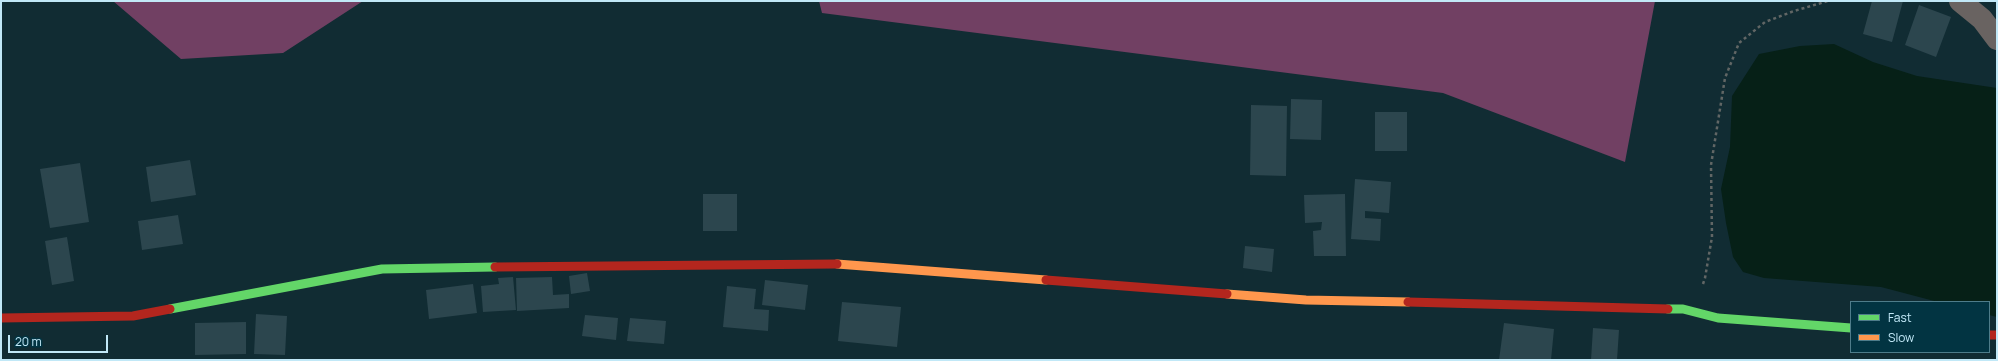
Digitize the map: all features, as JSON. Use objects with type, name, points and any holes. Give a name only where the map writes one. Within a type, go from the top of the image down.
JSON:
[{"type":"street","points":[[1960,1],[1982,19],[1997,39]]},
{"type":"street","points":[[1,318],[133,316],[382,269],[821,262],[1306,300],[1683,309],[1718,318],[1850,328]]},
{"type":"path","points":[[1683,309],[1688,302],[1695,301],[1705,278],[1712,237],[1711,165],[1725,78],[1739,43],[1765,22],[1794,10],[1828,1]]},
{"type":"shaded area","points":[[113,1],[363,1],[283,53],[181,59]]},
{"type":"shaded area","points":[[819,1],[1655,1],[1625,162],[1443,93],[822,13]]},
{"type":"shaded area","points":[[1834,44],[1873,62],[1917,76],[1997,88],[1997,317],[1990,315],[1990,301],[1934,301],[1881,287],[1764,278],[1743,272],[1733,257],[1721,189],[1730,147],[1732,96],[1759,54],[1800,46]]},
{"type":"building","points":[[1872,1],[1903,1],[1892,42],[1863,34]]},
{"type":"building","points":[[1919,5],[1951,17],[1936,57],[1905,45]]},
{"type":"building","points":[[1291,99],[1322,100],[1321,140],[1290,139]]},
{"type":"building","points":[[1251,105],[1287,106],[1286,176],[1250,175]]},
{"type":"building","points":[[1375,112],[1407,112],[1407,151],[1375,151]]},
{"type":"building","points":[[190,160],[196,195],[151,202],[146,167]]},
{"type":"building","points":[[80,163],[89,222],[50,228],[40,169]]},
{"type":"building","points":[[1355,179],[1391,182],[1389,213],[1365,211],[1365,218],[1381,219],[1380,241],[1351,239]]},
{"type":"building","points":[[703,194],[737,194],[737,231],[703,231]]},
{"type":"building","points":[[1345,194],[1346,256],[1314,256],[1313,231],[1321,230],[1322,222],[1305,223],[1304,195]]},
{"type":"building","points":[[178,215],[183,244],[142,250],[138,221]]},
{"type":"building","points":[[67,237],[74,281],[52,285],[45,241]]},
{"type":"building","points":[[1245,246],[1274,249],[1272,272],[1243,268]]},
{"type":"building","points":[[587,273],[590,291],[571,294],[569,276]]},
{"type":"building","points":[[513,277],[516,310],[483,312],[481,286],[499,284],[498,278]]},
{"type":"building","points":[[552,277],[553,295],[569,294],[569,308],[517,311],[516,278]]},
{"type":"building","points":[[765,280],[808,285],[805,310],[762,305]]},
{"type":"building","points":[[473,284],[477,313],[429,319],[426,290]]},
{"type":"building","points":[[727,286],[756,289],[754,309],[769,310],[768,331],[723,327]]},
{"type":"building","points":[[842,302],[901,307],[897,347],[838,341]]},
{"type":"building","points":[[256,314],[287,316],[285,355],[254,354]]},
{"type":"building","points":[[585,315],[618,318],[616,340],[582,336]]},
{"type":"building","points":[[630,318],[666,321],[664,344],[627,341]]},
{"type":"building","points":[[246,322],[246,354],[195,355],[195,323]]},
{"type":"building","points":[[1504,323],[1554,329],[1551,360],[1499,360]]},
{"type":"building","points":[[1593,328],[1619,330],[1617,360],[1591,360]]},
{"type":"traffic: fast","points":[[170,309],[382,269],[495,267]]},
{"type":"traffic: fast","points":[[1668,309],[1683,309],[1718,318],[1850,328]]},
{"type":"traffic: slow","points":[[837,264],[1046,280]]},
{"type":"traffic: slow","points":[[1227,294],[1306,300],[1408,302]]},
{"type":"traffic: jam","points":[[495,267],[837,264]]},
{"type":"traffic: jam","points":[[1046,280],[1227,294]]},
{"type":"traffic: jam","points":[[1408,302],[1668,309]]},
{"type":"traffic: jam","points":[[1,318],[133,316],[170,309]]},
{"type":"traffic: jam","points":[[1990,335],[1997,335]]}]
